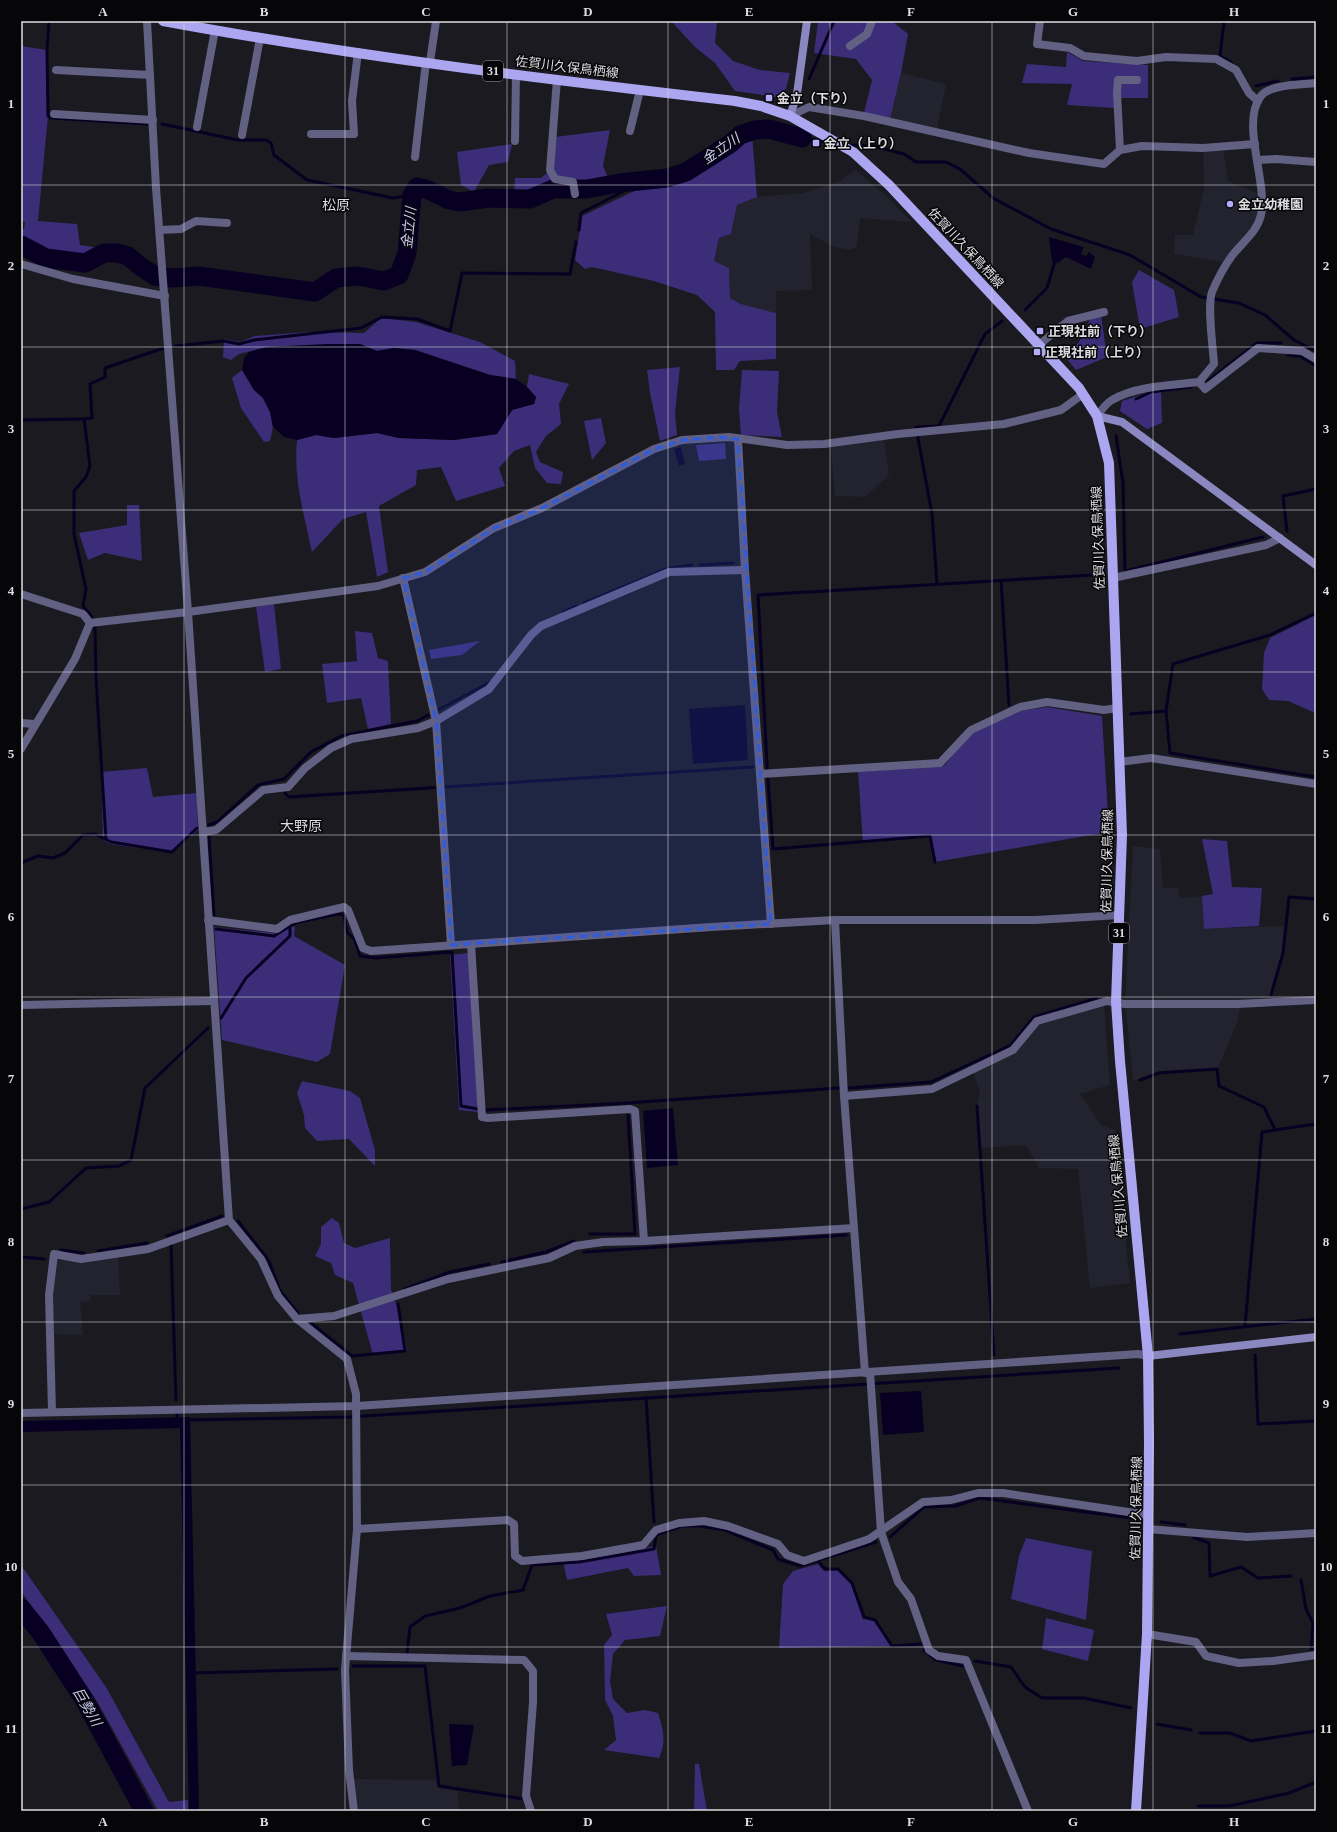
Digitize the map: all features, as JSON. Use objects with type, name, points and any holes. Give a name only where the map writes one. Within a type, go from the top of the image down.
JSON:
[{"type":"main road","name":"佐賀川久保鳥栖線","points":[[163,21],[260,38],[428,62],[735,101],[761,106],[790,116],[853,152],[889,185],[1040,344],[1083,394],[1097,416],[1109,464],[1122,835],[1116,1002],[1120,1061],[1148,1356],[1147,1634],[1136,1811]]},
{"type":"street","points":[[148,21],[164,296],[188,612],[213,1001],[230,1220],[261,1259],[278,1296],[297,1319],[347,1359],[356,1394],[357,1529],[346,1656],[349,1770],[354,1811]]},
{"type":"street","points":[[415,157],[428,62],[436,21]]},
{"type":"street","points":[[790,116],[797,94],[807,21]]},
{"type":"street","points":[[850,46],[867,34],[872,21]]},
{"type":"street","points":[[1040,21],[1037,44],[1070,48],[1084,56],[1137,62],[1166,57],[1216,59],[1236,70],[1249,93],[1258,101]]},
{"type":"street","points":[[197,127],[215,30]]},
{"type":"street","points":[[242,135],[260,38]]},
{"type":"street","points":[[311,134],[354,134],[352,101],[358,52]]},
{"type":"street","points":[[56,70],[150,75]]},
{"type":"street","points":[[515,141],[516,74]]},
{"type":"street","points":[[557,79],[550,170],[555,178],[573,182],[575,194]]},
{"type":"street","points":[[1120,150],[1117,93],[1118,80],[1137,80]]},
{"type":"street","points":[[1316,83],[1276,88],[1261,95],[1254,109],[1254,144],[1263,197],[1261,216],[1250,236],[1232,256],[1212,293],[1211,304],[1214,364],[1199,382],[1152,386],[1111,400],[1097,416],[1122,422],[1316,565]]},
{"type":"street","points":[[630,131],[640,90]]},
{"type":"street","points":[[790,116],[810,107],[864,116],[1029,154],[1104,164],[1120,150],[1142,146],[1203,148],[1254,144]]},
{"type":"street","points":[[54,114],[153,120]]},
{"type":"street","points":[[1257,160],[1276,159],[1316,162]]},
{"type":"street","points":[[160,230],[181,229],[196,221],[227,223]]},
{"type":"street","points":[[21,264],[73,279],[164,296]]},
{"type":"street","points":[[1040,344],[1068,321],[1104,312]]},
{"type":"street","points":[[1199,382],[1205,390],[1258,348],[1302,351],[1316,359]]},
{"type":"street","points":[[90,622],[188,612],[378,586],[425,572],[494,528],[542,508],[654,449],[686,440],[719,437],[787,445],[824,444],[898,434],[1004,424],[1061,410],[1083,394]]},
{"type":"street","points":[[738,440],[745,570],[762,774],[770,924]]},
{"type":"street","points":[[1113,578],[1266,545],[1280,538]]},
{"type":"street","points":[[203,832],[216,830],[263,790],[288,787],[305,768],[331,748],[351,739],[418,728],[436,721],[489,689],[531,635],[542,626],[669,572],[745,570]]},
{"type":"street","points":[[403,578],[436,721],[451,945]]},
{"type":"street","points":[[21,594],[83,614],[90,622]]},
{"type":"street","points":[[21,749],[75,659],[90,622]]},
{"type":"street","points":[[762,774],[940,763],[971,730],[1020,707],[1047,702],[1104,710],[1117,708]]},
{"type":"street","points":[[21,723],[35,724]]},
{"type":"street","points":[[1119,762],[1151,758],[1316,784]]},
{"type":"street","points":[[208,920],[277,929],[290,920],[344,907],[348,910],[363,948],[372,951],[835,920],[1036,920],[1120,915]]},
{"type":"street","points":[[835,920],[844,1096],[867,1372],[871,1390],[881,1532],[898,1582],[911,1599],[929,1650],[938,1656],[966,1660],[1028,1811]]},
{"type":"street","points":[[471,944],[482,1116],[488,1118],[630,1109],[635,1112],[644,1241]]},
{"type":"street","points":[[844,1096],[932,1089],[1013,1050],[1037,1021],[1107,1001],[1125,1004],[1238,1004],[1316,1000]]},
{"type":"street","points":[[21,1005],[213,1001]]},
{"type":"street","points":[[52,1412],[49,1295],[54,1254],[81,1259],[148,1249],[230,1220]]},
{"type":"street","points":[[297,1319],[334,1316],[448,1279],[548,1258],[575,1246],[603,1242],[644,1241],[854,1228]]},
{"type":"street","points":[[21,1413],[357,1406],[1138,1354],[1148,1356],[1316,1337]]},
{"type":"street","points":[[357,1529],[508,1520],[514,1524],[515,1556],[522,1561],[582,1556],[644,1545],[656,1530],[679,1523],[704,1521],[728,1526],[778,1544],[787,1555],[804,1560],[869,1539],[923,1502],[951,1500],[978,1493],[1002,1493],[1148,1515]]},
{"type":"street","points":[[1148,1529],[1247,1538],[1316,1533]]},
{"type":"street","points":[[1147,1634],[1196,1642],[1206,1656],[1239,1663],[1273,1661],[1316,1655]]},
{"type":"street","points":[[346,1656],[524,1660],[533,1671],[533,1702],[526,1796],[531,1811]]},
{"type":"highlighted area","points":[[719,437],[738,439],[771,924],[451,945],[436,721],[403,578],[425,572],[494,528],[542,508],[654,449],[682,440]]},
{"type":"shaded area","points":[[671,21],[717,21],[715,43],[733,61],[760,70],[790,73],[786,89],[776,97],[735,91],[715,63],[695,47]]},
{"type":"shaded area","points":[[818,21],[892,21],[908,34],[901,73],[890,119],[864,113],[872,80],[856,59],[814,53]]},
{"type":"shaded area","points":[[21,46],[47,50],[48,116],[38,221],[77,224],[80,245],[100,248],[84,259],[46,252],[21,237],[21,229],[24,229],[25,222],[21,221]]},
{"type":"shaded area","points":[[1067,52],[1083,61],[1148,65],[1148,98],[1114,98],[1115,108],[1067,105],[1072,84],[1022,83],[1027,64],[1066,67]]},
{"type":"shaded area","points":[[901,73],[946,84],[937,129],[890,119]]},
{"type":"shaded area","points":[[610,130],[603,166],[609,180],[590,184],[554,184],[532,193],[514,194],[515,178],[541,178],[552,169],[555,137]]},
{"type":"shaded area","points":[[752,134],[757,197],[737,205],[731,234],[719,238],[714,261],[729,268],[730,298],[741,304],[776,313],[776,359],[740,361],[734,370],[716,370],[715,312],[697,295],[654,281],[592,267],[585,269],[575,260],[582,216],[649,184],[666,183],[686,176]]},
{"type":"shaded area","points":[[512,144],[508,162],[489,165],[474,192],[461,185],[457,152]]},
{"type":"shaded area","name":"金立幼稚園","points":[[1203,149],[1223,149],[1228,181],[1260,194],[1259,213],[1248,234],[1222,262],[1174,254],[1175,235],[1193,235],[1204,189]]},
{"type":"shaded area","points":[[855,170],[884,194],[912,222],[860,218],[857,246],[851,250],[834,247],[810,234],[812,290],[776,291],[776,313],[741,304],[730,298],[729,268],[714,261],[719,238],[731,234],[737,205],[757,197],[803,193],[840,181]]},
{"type":"shaded area","points":[[1049,237],[1084,247],[1081,254],[1086,256],[1089,252],[1095,257],[1091,269],[1066,257],[1058,263],[1052,261]]},
{"type":"shaded area","points":[[1139,270],[1174,290],[1179,317],[1140,329],[1132,282]]},
{"type":"shaded area","points":[[1101,315],[1107,357],[1076,370],[1067,359],[1085,333],[1090,318]]},
{"type":"shaded area","points":[[381,318],[416,322],[480,342],[515,361],[516,379],[490,375],[415,350],[394,348],[377,351],[360,344],[267,347],[239,354],[231,360],[223,357],[224,339],[240,342],[255,336],[309,332],[364,333]]},
{"type":"shaded area","points":[[360,344],[377,351],[394,348],[415,350],[490,375],[516,379],[527,387],[536,397],[534,404],[512,410],[497,434],[454,440],[399,438],[377,433],[334,438],[316,435],[297,440],[284,437],[273,427],[270,412],[263,398],[254,390],[242,370],[244,358],[249,352],[267,347]]},
{"type":"shaded area","points":[[680,367],[675,413],[677,435],[660,441],[647,370]]},
{"type":"shaded area","points":[[242,370],[254,390],[263,398],[270,412],[273,427],[270,441],[264,442],[241,408],[232,378]]},
{"type":"shaded area","points":[[742,370],[779,371],[777,412],[782,437],[741,435],[739,409]]},
{"type":"shaded area","points":[[529,374],[569,384],[559,404],[561,424],[546,436],[536,452],[540,462],[563,472],[561,484],[547,483],[535,468],[530,445],[514,451],[499,468],[505,486],[456,501],[441,467],[417,470],[416,485],[379,506],[388,572],[377,577],[366,512],[343,519],[312,552],[298,482],[296,454],[297,440],[316,435],[334,438],[377,433],[399,438],[454,440],[497,434],[512,410],[534,404],[536,397],[527,387]]},
{"type":"shaded area","points":[[1161,388],[1162,423],[1147,429],[1120,411],[1122,401]]},
{"type":"shaded area","points":[[601,418],[606,443],[592,460],[584,421]]},
{"type":"shaded area","points":[[884,438],[889,475],[865,497],[835,496],[831,446]]},
{"type":"shaded area","points":[[725,443],[726,459],[699,461],[696,445]]},
{"type":"shaded area","points":[[681,447],[685,464],[679,466],[674,449]]},
{"type":"shaded area","points":[[127,505],[139,505],[142,561],[105,553],[88,560],[79,533],[127,525]]},
{"type":"shaded area","points":[[274,604],[281,669],[265,672],[256,607]]},
{"type":"shaded area","points":[[1316,615],[1316,710],[1313,712],[1288,701],[1269,700],[1262,689],[1264,653],[1270,638]]},
{"type":"shaded area","points":[[355,631],[372,633],[378,658],[388,661],[391,724],[368,729],[361,698],[327,703],[322,664],[357,661]]},
{"type":"shaded area","points":[[480,641],[462,655],[431,659],[429,650]]},
{"type":"shaded area","points":[[745,705],[748,760],[693,764],[689,709]]},
{"type":"shaded area","points":[[1047,707],[1102,716],[1109,832],[935,862],[930,836],[863,843],[858,772],[944,766],[971,733],[1020,711]]},
{"type":"shaded area","points":[[147,768],[153,797],[197,793],[198,830],[172,853],[110,844],[103,840],[101,772]]},
{"type":"shaded area","points":[[1202,839],[1227,841],[1232,887],[1262,888],[1259,926],[1204,929],[1202,896],[1213,894]]},
{"type":"shaded area","points":[[1133,846],[1160,849],[1163,888],[1178,888],[1180,898],[1202,896],[1204,929],[1287,926],[1284,954],[1272,997],[1242,1000],[1237,1022],[1218,1068],[1159,1071],[1133,1081],[1125,1002]]},
{"type":"shaded area","points":[[295,926],[294,936],[345,965],[330,1054],[317,1062],[222,1040],[214,927],[274,933]]},
{"type":"shaded area","points":[[468,953],[478,1112],[459,1110],[450,955]]},
{"type":"shaded area","points":[[1104,1005],[1110,1085],[1080,1094],[1101,1125],[1115,1130],[1130,1283],[1090,1288],[1078,1169],[1039,1168],[1026,1145],[980,1148],[977,1106],[980,1093],[973,1072],[1016,1052],[1038,1024]]},
{"type":"shaded area","points":[[302,1081],[350,1091],[360,1098],[375,1150],[375,1166],[349,1139],[317,1141],[305,1128],[304,1115],[297,1093]]},
{"type":"shaded area","points":[[673,1108],[678,1165],[647,1168],[643,1111]]},
{"type":"shaded area","points":[[332,1218],[339,1223],[344,1243],[355,1248],[390,1238],[391,1289],[401,1319],[407,1351],[373,1355],[353,1283],[335,1275],[331,1263],[315,1256],[321,1244],[321,1227]]},
{"type":"shaded area","points":[[118,1256],[120,1295],[90,1295],[90,1301],[80,1302],[83,1335],[53,1334],[51,1298],[57,1259],[84,1261]]},
{"type":"shaded area","points":[[921,1391],[924,1432],[883,1435],[880,1393]]},
{"type":"shaded area","points":[[190,1417],[199,1811],[189,1811],[180,1428],[23,1432],[23,1421]]},
{"type":"shaded area","points":[[1026,1538],[1092,1551],[1086,1620],[1011,1599],[1019,1556]]},
{"type":"shaded area","points":[[656,1546],[661,1575],[634,1576],[628,1568],[567,1580],[563,1561]]},
{"type":"shaded area","points":[[818,1564],[824,1571],[837,1570],[851,1584],[863,1619],[874,1620],[891,1646],[779,1648],[783,1584],[793,1571]]},
{"type":"shaded area","points":[[21,1565],[106,1687],[169,1802],[188,1800],[188,1811],[158,1811],[98,1703],[21,1591]]},
{"type":"shaded area","points":[[667,1606],[660,1636],[625,1640],[613,1654],[610,1681],[613,1699],[627,1713],[645,1710],[658,1713],[663,1730],[664,1741],[659,1758],[604,1750],[616,1740],[613,1716],[605,1700],[604,1645],[612,1635],[606,1614]]},
{"type":"shaded area","points":[[1046,1618],[1094,1630],[1088,1661],[1042,1649]]},
{"type":"shaded area","points":[[449,1724],[474,1725],[467,1765],[452,1766]]},
{"type":"shaded area","points":[[695,1764],[699,1764],[707,1811],[694,1811]]},
{"type":"shaded area","points":[[354,1779],[436,1780],[438,1788],[458,1791],[459,1811],[358,1811]]},
{"type":"waterway","points":[[49,21],[47,50],[48,116],[51,118],[147,124]]},
{"type":"waterway","points":[[809,79],[834,21]]},
{"type":"waterway","points":[[1224,21],[1220,56],[1232,63]]},
{"type":"waterway","points":[[1292,79],[1316,77]]},
{"type":"waterway","points":[[1256,86],[1278,81]]},
{"type":"waterway","points":[[162,124],[238,140],[266,140],[271,143],[274,155],[307,180],[393,198],[412,195]]},
{"type":"waterway","name":"金立川","points":[[21,245],[46,258],[85,263],[104,253],[117,253],[128,256],[155,276],[173,278],[199,276],[315,292],[336,278],[358,276],[384,281],[399,275],[407,253],[412,195],[417,187],[426,189],[449,200],[460,202],[488,198],[530,199],[553,189],[587,189],[620,183],[667,178],[686,172],[730,144],[740,135],[755,130],[769,129],[802,138]]},
{"type":"waterway","points":[[802,138],[827,142]]},
{"type":"waterway","points":[[849,145],[873,146],[904,154],[916,162],[946,162],[960,169],[993,198],[1051,229],[1130,255],[1201,297],[1239,303],[1265,315],[1294,340],[1316,351]]},
{"type":"waterway","points":[[579,230],[581,213],[630,188],[654,180]]},
{"type":"waterway","points":[[175,346],[224,341],[239,344],[254,340],[361,328],[382,317],[417,319],[450,331],[462,273],[570,274],[576,242]]},
{"type":"waterway","points":[[1025,310],[1047,288],[1055,261]]},
{"type":"waterway","points":[[937,584],[932,514],[916,427],[939,426],[985,334],[1002,321]]},
{"type":"waterway","points":[[1208,381],[1257,343],[1281,343]]},
{"type":"waterway","points":[[92,617],[83,606],[86,589],[74,534],[74,491],[86,477],[90,466],[84,419],[92,418],[90,384],[105,377],[105,368],[164,348]]},
{"type":"waterway","points":[[1288,355],[1300,356],[1316,366]]},
{"type":"waterway","points":[[1136,399],[1151,392],[1191,387]]},
{"type":"waterway","points":[[21,420],[84,419]]},
{"type":"waterway","points":[[1116,436],[1123,483],[1125,571],[1263,537]]},
{"type":"waterway","points":[[1287,531],[1283,496],[1316,489]]},
{"type":"waterway","points":[[700,565],[733,563]]},
{"type":"waterway","points":[[584,603],[669,568],[692,565]]},
{"type":"waterway","points":[[935,862],[930,836],[773,849],[758,595],[1093,575]]},
{"type":"waterway","points":[[1001,580],[1009,705]]},
{"type":"waterway","points":[[563,612],[576,606]]},
{"type":"waterway","points":[[1166,711],[1173,664],[1270,635],[1316,613]]},
{"type":"waterway","points":[[95,627],[96,678],[106,839]]},
{"type":"waterway","points":[[438,710],[490,682]]},
{"type":"waterway","points":[[1131,714],[1166,711],[1170,753],[1316,777]]},
{"type":"waterway","points":[[209,825],[217,822],[258,785],[284,779],[311,752],[341,736],[417,721],[428,715]]},
{"type":"waterway","points":[[285,793],[289,797],[753,767]]},
{"type":"waterway","points":[[21,863],[38,856],[53,858],[65,853],[83,835],[95,834],[111,842],[172,852],[197,828]]},
{"type":"waterway","points":[[209,837],[214,916]]},
{"type":"waterway","points":[[1271,995],[1283,953],[1289,897],[1316,899]]},
{"type":"waterway","points":[[221,1018],[246,978],[290,936],[290,926],[299,922],[338,914],[344,915],[347,932],[355,940],[360,956],[376,958],[452,952],[461,1106],[478,1109]]},
{"type":"waterway","points":[[216,929],[274,936],[290,926]]},
{"type":"waterway","points":[[849,1088],[931,1082],[1011,1045],[1034,1017],[1097,998]]},
{"type":"waterway","points":[[21,1209],[49,1202],[86,1168],[119,1166],[131,1160],[145,1088],[208,1028]]},
{"type":"waterway","points":[[1140,1080],[1159,1073],[1217,1069],[1219,1086],[1264,1107],[1275,1130]]},
{"type":"waterway","points":[[486,1110],[627,1103],[839,1088]]},
{"type":"waterway","points":[[977,1106],[994,1355]]},
{"type":"waterway","points":[[590,1234],[635,1234],[628,1115]]},
{"type":"waterway","points":[[1245,1326],[1262,1132],[1316,1124]]},
{"type":"waterway","points":[[167,1236],[222,1216]]},
{"type":"waterway","points":[[238,1221],[269,1261],[280,1291],[298,1313]]},
{"type":"waterway","points":[[584,1252],[846,1235]]},
{"type":"waterway","points":[[502,1262],[546,1252],[574,1241]]},
{"type":"waterway","points":[[98,1251],[147,1243]]},
{"type":"waterway","points":[[171,1244],[176,1400]]},
{"type":"waterway","points":[[61,1250],[84,1253]]},
{"type":"waterway","points":[[21,1257],[44,1259]]},
{"type":"waterway","points":[[405,1289],[450,1272],[489,1264]]},
{"type":"waterway","points":[[311,1323],[352,1356],[405,1351],[398,1304]]},
{"type":"waterway","points":[[1180,1334],[1316,1319]]},
{"type":"waterway","points":[[1255,1355],[1258,1424],[1316,1421]]},
{"type":"waterway","points":[[188,1420],[349,1417],[1119,1368]]},
{"type":"waterway","points":[[646,1398],[654,1522]]},
{"type":"waterway","points":[[177,1414],[177,1421]]},
{"type":"waterway","points":[[890,1537],[924,1507],[955,1506],[980,1498],[1131,1518]]},
{"type":"waterway","points":[[1161,1522],[1185,1525]]},
{"type":"waterway","points":[[407,1653],[410,1627],[425,1616],[460,1608],[490,1596],[523,1590],[532,1565],[579,1562],[654,1549],[656,1535],[682,1526],[699,1526],[725,1530],[773,1550],[778,1559],[800,1566],[876,1542]]},
{"type":"waterway","points":[[1193,1537],[1209,1543],[1210,1576],[1241,1567],[1258,1578],[1291,1576]]},
{"type":"waterway","points":[[818,1561],[825,1569],[838,1569],[852,1583],[864,1617],[875,1620],[892,1646],[922,1644]]},
{"type":"waterway","points":[[1301,1580],[1306,1609],[1313,1623],[1311,1649],[1316,1648]]},
{"type":"waterway","name":"巨勢川","points":[[21,1608],[41,1633],[85,1701],[144,1811]]},
{"type":"waterway","points":[[924,1650],[936,1660],[963,1666]]},
{"type":"waterway","points":[[975,1661],[1011,1667],[1025,1687],[1042,1698],[1084,1698],[1131,1708]]},
{"type":"waterway","points":[[353,1666],[425,1666],[439,1786],[524,1799],[525,1802]]},
{"type":"waterway","points":[[192,1673],[337,1669]]},
{"type":"waterway","points":[[1157,1724],[1191,1730]]},
{"type":"waterway","points":[[1200,1733],[1230,1733],[1251,1741],[1316,1731]]},
{"type":"waterway","points":[[1198,1806],[1229,1806],[1289,1793],[1316,1782]]},
{"type":"place","name":"金立（下り）","points":[[769,98]]},
{"type":"place","name":"金立（上り）","points":[[816,143]]},
{"type":"place","name":"金立幼稚園","points":[[1230,204]]},
{"type":"place","name":"正現社前（下り）","points":[[1040,331]]},
{"type":"place","name":"正現社前（上り）","points":[[1037,352]]},
{"type":"district","name":"松原","points":[[336,205]]},
{"type":"district","name":"大野原","points":[[301,826]]}]
